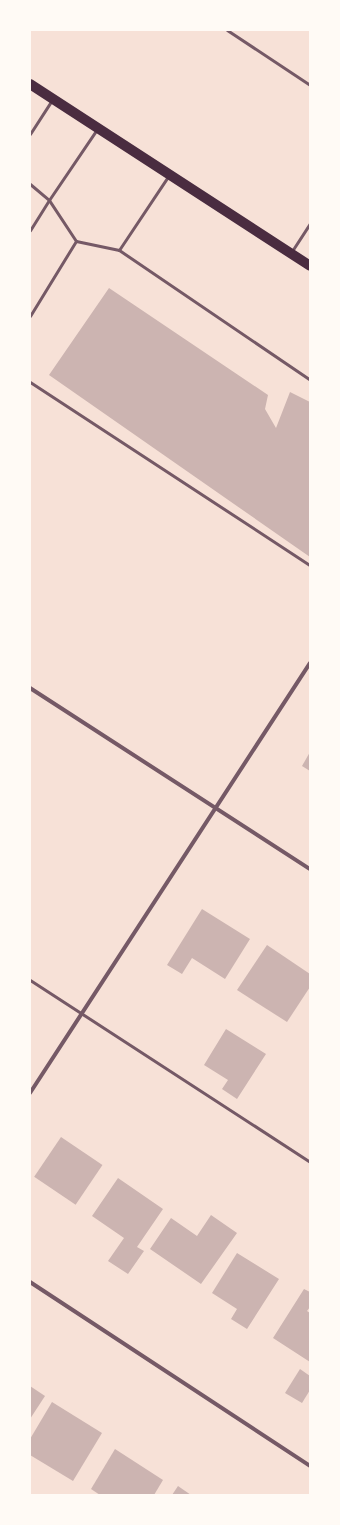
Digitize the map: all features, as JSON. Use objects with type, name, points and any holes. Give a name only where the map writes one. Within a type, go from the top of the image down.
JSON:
[{"type":"main road","points":[[30,84],[310,266]]},
{"type":"street","points":[[30,1093],[310,663]]},
{"type":"street","points":[[30,688],[310,869]]},
{"type":"street","points":[[30,1282],[310,1466]]},
{"type":"lane","points":[[227,30],[310,85]]},
{"type":"lane","points":[[30,134],[53,99]]},
{"type":"lane","points":[[30,230],[98,128]]},
{"type":"lane","points":[[119,250],[169,175]]},
{"type":"lane","points":[[30,184],[50,200],[76,241],[119,250],[310,380]]},
{"type":"lane","points":[[291,253],[310,223]]},
{"type":"lane","points":[[30,316],[76,241]]},
{"type":"lane","points":[[30,382],[310,565]]},
{"type":"lane","points":[[30,980],[310,1162]]},
{"type":"building","points":[[109,288],[268,395],[265,409],[276,428],[290,392],[310,402],[310,557],[49,375]]},
{"type":"building","points":[[310,752],[310,771],[302,766]]},
{"type":"building","points":[[202,909],[250,939],[225,979],[192,958],[182,974],[167,965]]},
{"type":"building","points":[[267,945],[310,974],[310,987],[287,1022],[237,990]]},
{"type":"building","points":[[226,1029],[266,1054],[237,1099],[222,1089],[228,1080],[204,1065]]},
{"type":"building","points":[[61,1137],[102,1165],[76,1205],[34,1177]]},
{"type":"building","points":[[118,1178],[163,1209],[137,1247],[144,1251],[128,1274],[108,1261],[124,1238],[92,1216]]},
{"type":"building","points":[[211,1215],[237,1233],[201,1284],[150,1249],[171,1218],[197,1236]]},
{"type":"building","points":[[237,1253],[279,1279],[247,1329],[231,1319],[237,1309],[212,1293]]},
{"type":"building","points":[[304,1289],[310,1292],[310,1307],[307,1311],[310,1313],[310,1362],[273,1338]]},
{"type":"building","points":[[300,1369],[310,1376],[310,1390],[302,1403],[285,1393]]},
{"type":"building","points":[[30,1386],[45,1396],[30,1419]]},
{"type":"building","points":[[52,1402],[102,1433],[73,1481],[30,1455],[30,1439]]},
{"type":"building","points":[[115,1449],[163,1480],[154,1495],[100,1495],[91,1489]]},
{"type":"building","points":[[178,1486],[191,1495],[172,1495]]}]
